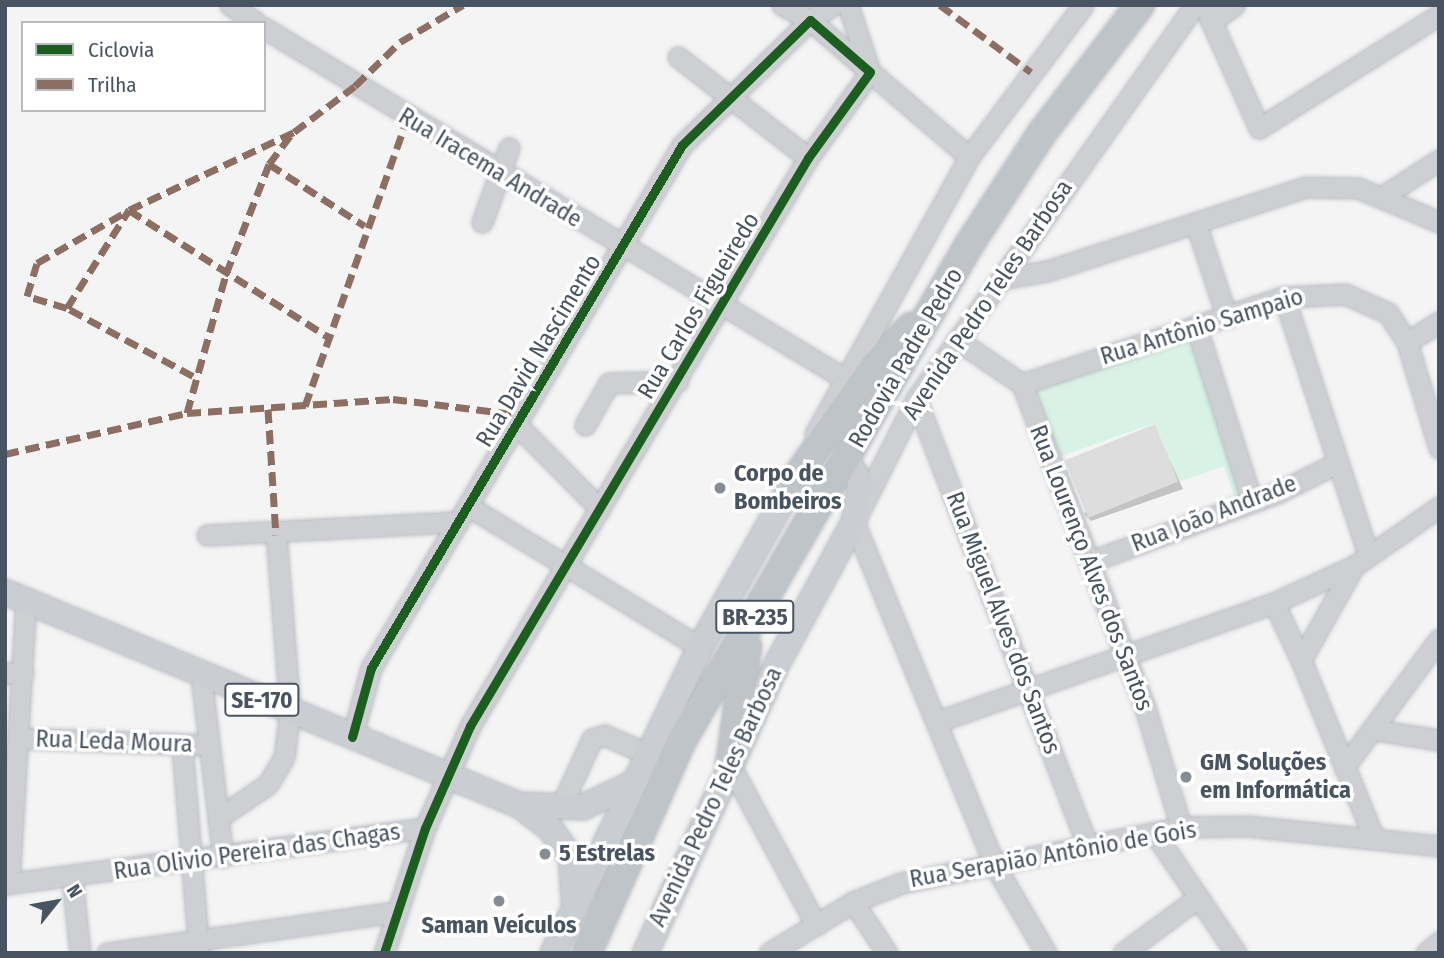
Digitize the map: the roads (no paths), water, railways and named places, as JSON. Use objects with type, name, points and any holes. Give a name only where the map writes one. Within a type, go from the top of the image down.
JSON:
[{"type":"highway","name":"Rodovia Padre Pedro","points":[[587,953],[681,742],[944,292],[1042,133],[1140,5]]},
{"type":"highway","points":[[794,481],[875,366],[944,292]]},
{"type":"highway","points":[[730,765],[752,623]]},
{"type":"main road","points":[[553,953],[701,647],[794,481],[814,460],[847,460],[861,483],[853,522]]},
{"type":"main road","name":"Avenida Pedro Teles Barbosa","points":[[645,953],[730,765],[853,522]]},
{"type":"main road","name":"SE-170","points":[[16,597],[201,676],[519,805]]},
{"type":"main road","points":[[519,805],[561,806],[600,802],[634,783]]},
{"type":"main road","points":[[519,805],[550,828],[570,858],[573,907]]},
{"type":"street","points":[[230,5],[254,21]]},
{"type":"street","points":[[782,5],[810,20],[969,157]]},
{"type":"street","name":"Rua David Nascimento","points":[[352,737],[371,668],[682,145],[732,93],[810,20],[833,5]]},
{"type":"street","points":[[848,5],[870,72]]},
{"type":"street","points":[[794,481],[842,377],[969,157],[1083,5]]},
{"type":"street","name":"Avenida Pedro Teles Barbosa","points":[[853,522],[916,399],[1195,5]]},
{"type":"street","points":[[1234,5],[1207,14],[1259,128],[1439,15]]},
{"type":"street","name":"Rua Iracema Andrade","points":[[266,28],[355,86],[722,309],[842,377]]},
{"type":"street","points":[[678,57],[732,93],[808,158]]},
{"type":"street","name":"Rua Carlos Figueiredo","points":[[384,953],[425,828],[470,726],[722,309],[808,158],[870,72]]},
{"type":"street","points":[[482,222],[504,177],[509,148]]},
{"type":"street","points":[[1384,196],[1439,160]]},
{"type":"street","points":[[1002,279],[1196,224],[1305,187],[1333,184],[1384,196],[1439,222]]},
{"type":"street","points":[[1196,224],[1227,317]]},
{"type":"street","name":"Rua Antônio Sampaio","points":[[1022,384],[1284,297],[1323,291],[1369,302],[1388,313],[1407,342],[1431,398],[1439,448]]},
{"type":"street","points":[[1284,297],[1337,463],[1361,560],[1301,660]]},
{"type":"street","points":[[1407,342],[1439,322]]},
{"type":"street","points":[[1196,326],[1252,502]]},
{"type":"street","points":[[957,340],[1022,384]]},
{"type":"street","points":[[584,425],[609,383],[678,381]]},
{"type":"street","name":"Rua Lourenço Alves dos Santos","points":[[1022,384],[1126,657],[1181,827]]},
{"type":"street","name":"Rua Miguel Alves dos Santos","points":[[916,399],[1031,691],[1088,847]]},
{"type":"street","points":[[517,425],[600,509]]},
{"type":"street","name":"Rua João Andrade","points":[[1089,562],[1252,502],[1337,463]]},
{"type":"street","points":[[939,721],[1031,691],[1274,603],[1361,560],[1439,508]]},
{"type":"street","points":[[207,535],[276,535],[307,528],[464,514],[568,564],[701,647]]},
{"type":"street","points":[[853,522],[939,721],[995,866],[1046,953]]},
{"type":"street","points":[[218,818],[277,773],[290,711],[276,535]]},
{"type":"street","points":[[7,884],[9,808],[19,738],[14,673],[16,597]]},
{"type":"street","points":[[1274,603],[1301,660],[1374,838]]},
{"type":"street","points":[[1345,767],[1376,730],[1437,644]]},
{"type":"street","points":[[201,676],[223,857]]},
{"type":"street","points":[[1376,730],[1439,740]]},
{"type":"street","points":[[561,806],[592,739],[604,735],[648,754]]},
{"type":"street","name":"Rua Leda Moura","points":[[19,738],[208,745]]},
{"type":"street","points":[[183,746],[189,862],[198,946]]},
{"type":"street","points":[[730,765],[816,925]]},
{"type":"street","name":"Rua Serapião Antônio de Gois","points":[[769,953],[853,902],[901,883],[1181,827],[1247,826],[1439,846]]},
{"type":"street","name":"Rua Olivio Pereira das Chagas","points":[[7,884],[72,878],[425,828]]},
{"type":"street","points":[[1155,834],[1236,953]]},
{"type":"street","points":[[72,878],[80,953]]},
{"type":"street","points":[[1123,953],[1199,897]]},
{"type":"street","points":[[853,902],[887,953]]},
{"type":"street","points":[[107,953],[198,946],[396,912]]},
{"type":"street","points":[[1426,953],[1439,942]]},
{"type":"place","name":"Corpo de Bombeiros","points":[[720,488]]},
{"type":"place","name":"GM Soluções em Informática","points":[[1186,777]]},
{"type":"place","name":"5 Estrelas","points":[[545,854]]},
{"type":"place","name":"Saman Veículos","points":[[499,901]]}]
